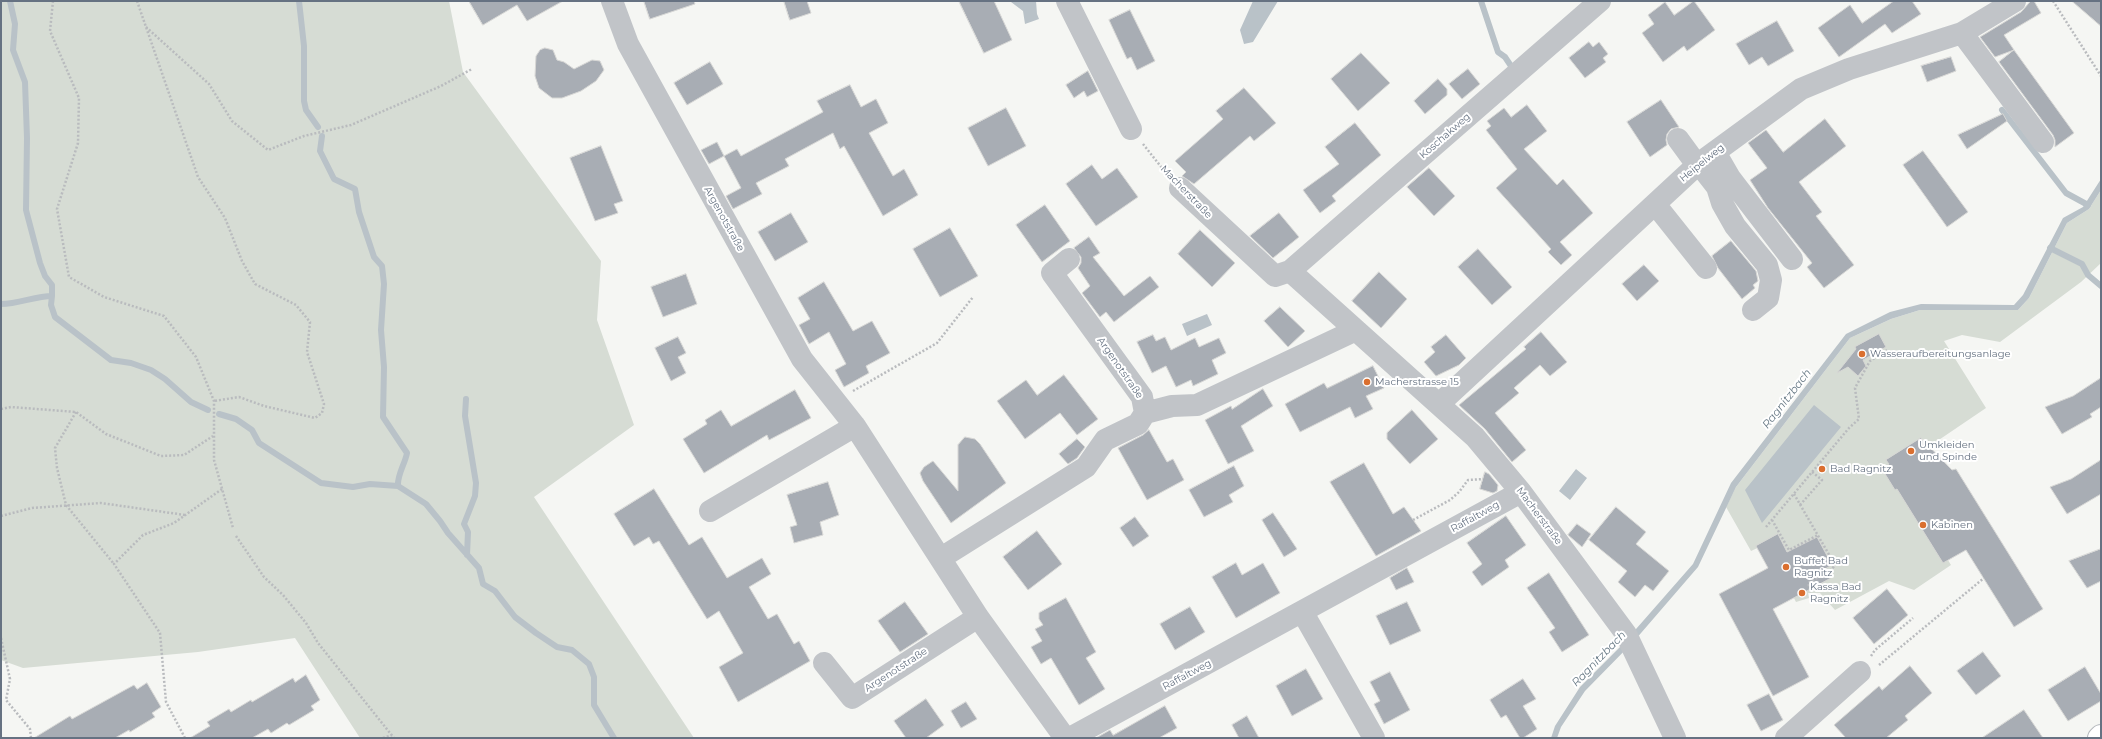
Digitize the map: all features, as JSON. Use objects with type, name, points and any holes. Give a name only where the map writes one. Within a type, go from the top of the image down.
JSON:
[{"type":"street","name":"Argenotstraße","points":[[612,1],[628,44],[669,121],[802,359],[855,426],[978,617],[1065,738]]},
{"type":"street","points":[[1067,1],[1131,129]]},
{"type":"street","name":"Koschakweg","points":[[1290,270],[1600,1]]},
{"type":"street","name":"Heipelweg","points":[[1439,404],[1704,160],[1801,89],[1831,76],[1916,54],[1962,33],[2015,1]]},
{"type":"street","points":[[1962,33],[2043,142]]},
{"type":"street","points":[[1678,139],[1704,160],[1730,178],[1792,260]]},
{"type":"street","points":[[1704,160],[1717,187],[1722,203],[1735,226],[1767,265],[1771,280],[1768,298],[1754,310]]},
{"type":"street","name":"Macherstraße","points":[[1180,188],[1276,276],[1290,270],[1475,437],[1521,492],[1626,634],[1675,738]]},
{"type":"street","points":[[1655,204],[1706,268]]},
{"type":"street","name":"Argenotstraße","points":[[1069,259],[1052,273],[1142,397],[1145,413]]},
{"type":"street","points":[[941,558],[1086,467],[1105,440],[1138,424],[1145,413],[1172,406],[1197,405],[1356,330]]},
{"type":"street","points":[[710,511],[855,426]]},
{"type":"street","name":"Raffaltweg","points":[[1070,738],[1521,492]]},
{"type":"street","points":[[1303,612],[1374,738]]},
{"type":"street","name":"Argenotstraße","points":[[824,664],[852,698],[978,617]]},
{"type":"street","points":[[1786,738],[1860,672]]},
{"type":"path","points":[[53,1],[50,31],[78,98],[78,143],[57,209],[69,277],[104,297],[164,316],[196,357],[214,401],[214,460],[233,528]]},
{"type":"path","points":[[137,1],[198,177],[225,218],[242,261],[256,284],[296,305],[310,322],[307,352],[324,404],[322,413],[315,418],[264,406],[240,397],[214,401]]},
{"type":"path","points":[[2053,1],[2101,76]]},
{"type":"path","points":[[146,26],[209,84],[232,121],[268,150],[304,136],[351,124],[440,86],[472,69]]},
{"type":"path","name":"Macherstraße","points":[[1131,129],[1180,188]]},
{"type":"path","points":[[835,401],[937,344],[973,297]]},
{"type":"path","points":[[1766,527],[1849,428],[1859,419],[1855,388],[1870,361],[1887,350]]},
{"type":"path","points":[[1,409],[11,407],[76,412],[106,434],[161,456],[184,455],[213,436]]},
{"type":"path","points":[[76,412],[55,448],[56,468],[66,505],[114,564],[160,633],[166,702],[185,738]]},
{"type":"path","points":[[1800,506],[1822,480],[1812,472]]},
{"type":"path","points":[[1413,520],[1450,500],[1459,492],[1468,480],[1483,479]]},
{"type":"path","points":[[114,564],[143,535],[174,523],[222,489]]},
{"type":"path","points":[[1794,494],[1835,565],[1832,569],[1808,583],[1811,592]]},
{"type":"path","points":[[1,516],[32,508],[101,503],[186,515]]},
{"type":"path","points":[[1772,520],[1789,550],[1818,535]]},
{"type":"path","points":[[236,536],[264,577],[283,595],[302,617],[318,643],[393,737]]},
{"type":"path","points":[[1860,672],[1873,669],[1879,665],[1984,578]]},
{"type":"path","points":[[1860,672],[1863,664],[1875,650],[1913,618]]},
{"type":"path","points":[[1,638],[10,679],[6,700],[30,729],[31,738]]},
{"type":"path","points":[[384,738],[393,737]]},
{"type":"shaded area","points":[[1,1],[449,1],[463,72],[601,261],[597,320],[634,425],[534,497],[694,738],[360,738],[295,638],[198,652],[23,668],[1,660]]},
{"type":"shaded area","points":[[1036,1],[1039,19],[1025,24],[1023,11],[1011,2]]},
{"type":"shaded area","points":[[1253,1],[1278,1],[1253,42],[1244,44],[1240,30]]},
{"type":"shaded area","name":"Ragnitzbach","points":[[2101,179],[2101,190],[2089,209],[2067,223],[2029,298],[2018,310],[1920,310],[1891,319],[1850,338],[1736,487],[1698,567],[1635,640],[1585,691],[1561,727],[1557,738],[1551,738],[1555,726],[1580,687],[1622,645],[1693,564],[1731,483],[1846,334],[1890,312],[1921,304],[2014,305],[2023,295],[2063,218],[2083,207]]},
{"type":"shaded area","name":"Bad Ragnitz","points":[[2101,190],[2101,263],[2081,282],[2000,342],[1962,335],[1944,341],[1986,408],[1893,471],[1951,565],[1914,590],[1889,581],[1835,610],[1820,593],[1808,593],[1809,598],[1796,602],[1766,544],[1751,551],[1726,507],[1736,487],[1850,338],[1891,319],[1920,310],[2018,310],[2029,298],[2067,223],[2089,209]]},
{"type":"shaded area","points":[[1207,314],[1212,325],[1187,336],[1182,324]]},
{"type":"shaded area","points":[[1814,405],[1841,427],[1762,523],[1745,490]]},
{"type":"shaded area","points":[[1576,469],[1587,478],[1570,500],[1559,491]]},
{"type":"building","points":[[469,1],[563,1],[527,21],[517,5],[483,25]]},
{"type":"building","points":[[644,1],[694,1],[695,4],[650,19]]},
{"type":"building","points":[[784,1],[807,1],[811,13],[790,20]]},
{"type":"building","points":[[959,1],[994,1],[1012,40],[984,53]]},
{"type":"building","points":[[1694,1],[1715,30],[1687,51],[1684,46],[1663,62],[1642,33],[1654,24],[1648,15],[1665,2],[1674,15]]},
{"type":"building","points":[[1894,1],[1912,1],[1921,14],[1892,33],[1885,24],[1839,57],[1818,28],[1850,5],[1862,23]]},
{"type":"building","points":[[2031,1],[2034,1],[2041,13],[2004,35],[2014,50],[1995,57],[1980,37],[2021,12]]},
{"type":"building","points":[[2072,1],[2101,1],[2101,26]]},
{"type":"building","points":[[1130,10],[1155,61],[1137,70],[1131,57],[1127,59],[1109,20]]},
{"type":"building","points":[[1777,21],[1794,51],[1768,66],[1762,57],[1749,65],[1736,44]]},
{"type":"building","points":[[1589,42],[1593,47],[1599,42],[1608,54],[1603,58],[1606,62],[1585,78],[1569,58]]},
{"type":"building","points":[[545,48],[553,50],[557,60],[564,62],[574,69],[592,60],[600,61],[604,70],[596,81],[581,91],[562,98],[552,98],[539,88],[535,76],[536,56],[540,50]]},
{"type":"building","points":[[2014,50],[2074,133],[2055,147],[2053,135],[1999,62]]},
{"type":"building","points":[[1361,53],[1390,83],[1358,111],[1331,79]]},
{"type":"building","points":[[1951,57],[1956,71],[1927,82],[1921,66]]},
{"type":"building","points":[[710,62],[723,84],[687,105],[674,83]]},
{"type":"building","points":[[1468,69],[1480,84],[1462,99],[1449,84]]},
{"type":"building","points":[[1088,71],[1098,91],[1087,97],[1084,91],[1074,98],[1066,85]]},
{"type":"building","points":[[1438,79],[1447,89],[1447,95],[1425,114],[1414,101]]},
{"type":"building","points":[[850,85],[861,107],[876,99],[888,123],[869,133],[893,176],[904,169],[918,195],[883,216],[844,146],[840,149],[833,133],[785,159],[789,166],[756,183],[762,194],[733,209],[726,196],[741,188],[724,156],[737,149],[741,156],[823,112],[817,101]]},
{"type":"building","points":[[1244,88],[1276,123],[1254,141],[1250,136],[1194,184],[1182,176],[1186,172],[1175,161],[1223,119],[1216,111]]},
{"type":"building","points":[[1661,100],[1679,127],[1671,129],[1667,134],[1667,145],[1650,157],[1627,122]]},
{"type":"building","points":[[1527,105],[1547,131],[1524,149],[1557,185],[1563,179],[1593,213],[1560,242],[1572,255],[1561,265],[1548,252],[1551,249],[1496,188],[1517,169],[1486,130],[1491,126],[1487,121],[1504,108],[1511,117]]},
{"type":"building","points":[[1006,108],[1026,146],[988,166],[968,128]]},
{"type":"building","points":[[2003,114],[2007,121],[1967,149],[1958,135]]},
{"type":"building","points":[[1825,119],[1846,146],[1799,182],[1822,212],[1816,216],[1854,265],[1824,288],[1807,267],[1812,263],[1768,208],[1750,180],[1767,168],[1748,143],[1766,130],[1783,152]]},
{"type":"building","points":[[1355,123],[1381,155],[1332,196],[1336,201],[1320,213],[1303,190],[1339,164],[1325,147]]},
{"type":"building","points":[[717,142],[724,156],[709,164],[701,150]]},
{"type":"building","points":[[601,146],[623,201],[614,204],[618,213],[595,221],[570,158]]},
{"type":"building","points":[[1923,151],[1968,212],[1947,227],[1903,165]]},
{"type":"building","points":[[1092,165],[1102,179],[1117,168],[1138,197],[1096,226],[1066,184]]},
{"type":"building","points":[[1429,168],[1455,196],[1434,216],[1407,187]]},
{"type":"building","points":[[1045,205],[1070,241],[1042,262],[1016,225]]},
{"type":"building","points":[[791,213],[808,242],[775,261],[758,232]]},
{"type":"building","points":[[1279,213],[1299,237],[1273,258],[1250,236]]},
{"type":"building","points":[[950,228],[978,276],[940,297],[913,249]]},
{"type":"building","points":[[1200,230],[1235,263],[1212,287],[1178,254]]},
{"type":"building","points":[[1089,237],[1100,253],[1093,257],[1124,296],[1150,276],[1159,287],[1114,322],[1106,312],[1100,317],[1082,293],[1090,286],[1078,268],[1081,263],[1081,257],[1074,248]]},
{"type":"building","points":[[1731,241],[1756,271],[1758,281],[1753,285],[1755,288],[1742,299],[1718,268],[1712,256]]},
{"type":"building","points":[[1478,249],[1512,287],[1492,305],[1458,267]]},
{"type":"building","points":[[1644,265],[1659,281],[1637,301],[1622,284]]},
{"type":"building","points":[[1379,272],[1407,299],[1381,328],[1352,301]]},
{"type":"building","points":[[686,274],[697,304],[663,317],[651,287]]},
{"type":"building","points":[[824,282],[853,331],[872,321],[890,353],[866,366],[869,373],[844,387],[835,370],[846,364],[829,332],[809,344],[799,325],[810,319],[798,298]]},
{"type":"building","points":[[1280,307],[1305,331],[1288,347],[1264,321]]},
{"type":"building","points":[[1541,332],[1567,362],[1550,376],[1540,365],[1514,388],[1519,393],[1495,413],[1526,450],[1512,462],[1485,429],[1459,405],[1526,349],[1524,347]]},
{"type":"building","name":"Wasseraufbereitungsanlage","points":[[1879,334],[1886,347],[1863,360],[1866,366],[1858,376],[1848,367],[1837,373],[1856,349],[1855,347]]},
{"type":"building","points":[[1153,335],[1156,341],[1165,337],[1171,350],[1195,338],[1199,347],[1219,338],[1226,353],[1212,360],[1218,374],[1193,386],[1191,380],[1176,387],[1166,366],[1152,373],[1137,342]]},
{"type":"building","points":[[1446,335],[1466,358],[1459,365],[1436,376],[1424,362],[1435,352],[1431,347]]},
{"type":"building","points":[[678,337],[686,353],[678,357],[686,373],[671,381],[655,348]]},
{"type":"building","points":[[1373,366],[1384,388],[1366,396],[1373,409],[1355,418],[1350,407],[1300,432],[1285,404],[1324,383],[1327,388]]},
{"type":"building","points":[[1064,375],[1098,419],[1077,435],[1060,413],[1025,439],[997,401],[1026,380],[1037,395]]},
{"type":"building","points":[[2101,378],[2101,407],[2090,414],[2092,417],[2062,434],[2045,407],[2073,396]]},
{"type":"building","points":[[1263,389],[1273,406],[1241,426],[1254,451],[1228,464],[1205,420],[1231,406],[1232,409]]},
{"type":"building","points":[[795,390],[811,418],[769,440],[767,435],[704,473],[683,439],[707,424],[705,420],[721,410],[731,426]]},
{"type":"building","points":[[1412,410],[1438,439],[1410,464],[1387,439],[1387,433]]},
{"type":"building","points":[[1149,430],[1167,462],[1173,459],[1184,480],[1147,500],[1118,448],[1143,435]]},
{"type":"building","points":[[965,437],[975,439],[980,444],[1006,483],[951,523],[923,481],[920,473],[924,467],[933,461],[958,491],[958,445]]},
{"type":"building","points":[[1921,438],[1952,470],[1956,469],[2043,609],[2014,627],[1966,550],[1943,563],[1897,489],[1895,490],[1882,469],[1889,464],[1886,460]]},
{"type":"building","points":[[1077,439],[1085,447],[1077,458],[1068,464],[1059,454]]},
{"type":"building","points":[[2101,460],[2101,494],[2067,514],[2050,487],[2071,479]]},
{"type":"building","points":[[1364,463],[1393,514],[1404,507],[1421,531],[1376,556],[1330,482]]},
{"type":"building","points":[[1234,466],[1244,486],[1229,495],[1233,502],[1204,517],[1189,490]]},
{"type":"building","points":[[1485,472],[1489,474],[1498,485],[1497,491],[1493,493],[1480,489]]},
{"type":"building","points":[[828,482],[839,515],[820,522],[823,535],[794,543],[790,527],[797,525],[787,495]]},
{"type":"building","points":[[654,489],[689,545],[702,537],[727,578],[762,558],[771,574],[749,587],[768,619],[777,614],[794,644],[799,641],[810,661],[738,702],[719,667],[743,653],[719,611],[707,619],[659,541],[653,544],[649,537],[634,546],[614,514]]},
{"type":"building","points":[[1616,507],[1646,532],[1636,544],[1669,571],[1653,591],[1645,585],[1635,597],[1618,582],[1627,571],[1589,540]]},
{"type":"building","points":[[1273,513],[1297,549],[1284,557],[1262,520]]},
{"type":"building","points":[[1506,516],[1526,545],[1505,560],[1509,567],[1482,586],[1472,572],[1482,564],[1467,543]]},
{"type":"building","points":[[1135,517],[1149,536],[1133,547],[1120,528]]},
{"type":"building","points":[[1577,524],[1591,534],[1582,547],[1568,535]]},
{"type":"building","points":[[1037,531],[1062,564],[1028,590],[1003,557]]},
{"type":"building","points":[[1778,534],[1787,552],[1817,537],[1832,565],[1825,569],[1831,578],[1773,609],[1809,677],[1773,696],[1719,594],[1768,568],[1756,546]]},
{"type":"building","points":[[2101,549],[2101,581],[2087,588],[2069,561]]},
{"type":"building","points":[[1236,563],[1242,575],[1263,563],[1280,593],[1236,618],[1212,577]]},
{"type":"building","points":[[1407,568],[1414,582],[1396,590],[1390,578]]},
{"type":"building","points":[[1549,573],[1589,635],[1562,652],[1549,632],[1555,628],[1527,588]]},
{"type":"building","points":[[1887,589],[1908,615],[1874,644],[1853,618]]},
{"type":"building","points":[[1066,598],[1096,652],[1086,658],[1105,689],[1079,705],[1051,658],[1041,664],[1031,647],[1042,641],[1035,629],[1043,625],[1039,619],[1039,613]]},
{"type":"building","points":[[905,602],[928,634],[900,652],[878,621]]},
{"type":"building","points":[[1407,602],[1421,631],[1390,645],[1376,616]]},
{"type":"building","points":[[1190,607],[1205,632],[1175,650],[1160,624]]},
{"type":"building","points":[[1983,652],[2001,676],[1976,695],[1957,671]]},
{"type":"building","points":[[1910,666],[1932,693],[1905,716],[1908,720],[1886,738],[1846,738],[1834,725],[1879,686],[1882,690]]},
{"type":"building","points":[[2085,667],[2101,694],[2101,701],[2068,721],[2048,690]]},
{"type":"building","points":[[1306,669],[1323,699],[1292,716],[1276,686]]},
{"type":"building","points":[[1390,672],[1410,710],[1384,724],[1374,704],[1380,701],[1370,682]]},
{"type":"building","points":[[306,675],[320,700],[311,706],[314,710],[289,725],[287,723],[271,733],[268,729],[252,738],[190,738],[210,726],[207,722],[229,709],[231,712],[251,700],[252,702],[293,678],[295,682]]},
{"type":"building","points":[[1523,679],[1536,699],[1523,706],[1537,729],[1523,738],[1520,738],[1506,715],[1501,718],[1490,700]]},
{"type":"building","points":[[147,683],[161,707],[152,713],[155,717],[130,732],[129,730],[115,738],[34,738],[70,716],[72,719],[134,685],[137,689]]},
{"type":"building","points":[[1769,694],[1783,720],[1761,731],[1747,705]]},
{"type":"building","points":[[926,699],[944,725],[926,738],[906,738],[894,721]]},
{"type":"building","points":[[966,702],[977,719],[961,728],[951,711]]},
{"type":"building","points":[[1165,706],[1177,728],[1159,738],[1096,738],[1110,730],[1113,735]]},
{"type":"building","points":[[2024,710],[2043,738],[1982,738]]},
{"type":"building","points":[[1247,716],[1259,738],[1239,738],[1232,725]]},
{"type":"waterway","points":[[10,1],[15,24],[13,50],[25,82],[27,138],[26,210],[40,263],[45,276],[52,285],[52,296]]},
{"type":"waterway","points":[[299,1],[304,46],[304,101],[306,110],[318,127]]},
{"type":"waterway","points":[[1481,1],[1498,52],[1505,57],[1511,66]]},
{"type":"waterway","points":[[2002,110],[2066,193],[2088,205]]},
{"type":"waterway","points":[[322,136],[320,151],[334,179],[355,189],[359,212],[374,257],[382,266],[384,284],[381,330],[384,367],[383,417],[407,453],[398,486]]},
{"type":"waterway","points":[[2050,248],[2082,264],[2088,275],[2101,286]]},
{"type":"waterway","points":[[1,304],[52,296],[51,305],[55,317],[111,360],[131,363],[151,370],[165,379],[191,402],[208,410]]},
{"type":"waterway","points":[[466,399],[465,416],[476,483],[475,496],[464,524],[468,532],[467,555]]},
{"type":"waterway","points":[[219,414],[236,419],[252,430],[259,443],[321,483],[353,487],[370,484],[398,486],[426,504],[448,533],[479,568],[483,584],[495,591],[515,617],[557,647],[572,650],[589,664],[594,677],[594,705],[614,738]]},
{"type":"place","name":"Wasseraufbereitungsanlage","points":[[1862,354]]},
{"type":"place","name":"Macherstrasse 15","points":[[1367,382]]},
{"type":"place","name":"Umkleiden und Spinde","points":[[1911,451]]},
{"type":"place","name":"Bad Ragnitz","points":[[1822,469]]},
{"type":"place","name":"Kabinen","points":[[1923,525]]},
{"type":"place","name":"Buffet Bad Ragnitz","points":[[1786,567]]},
{"type":"place","name":"Kassa Bad Ragnitz","points":[[1802,593]]}]
